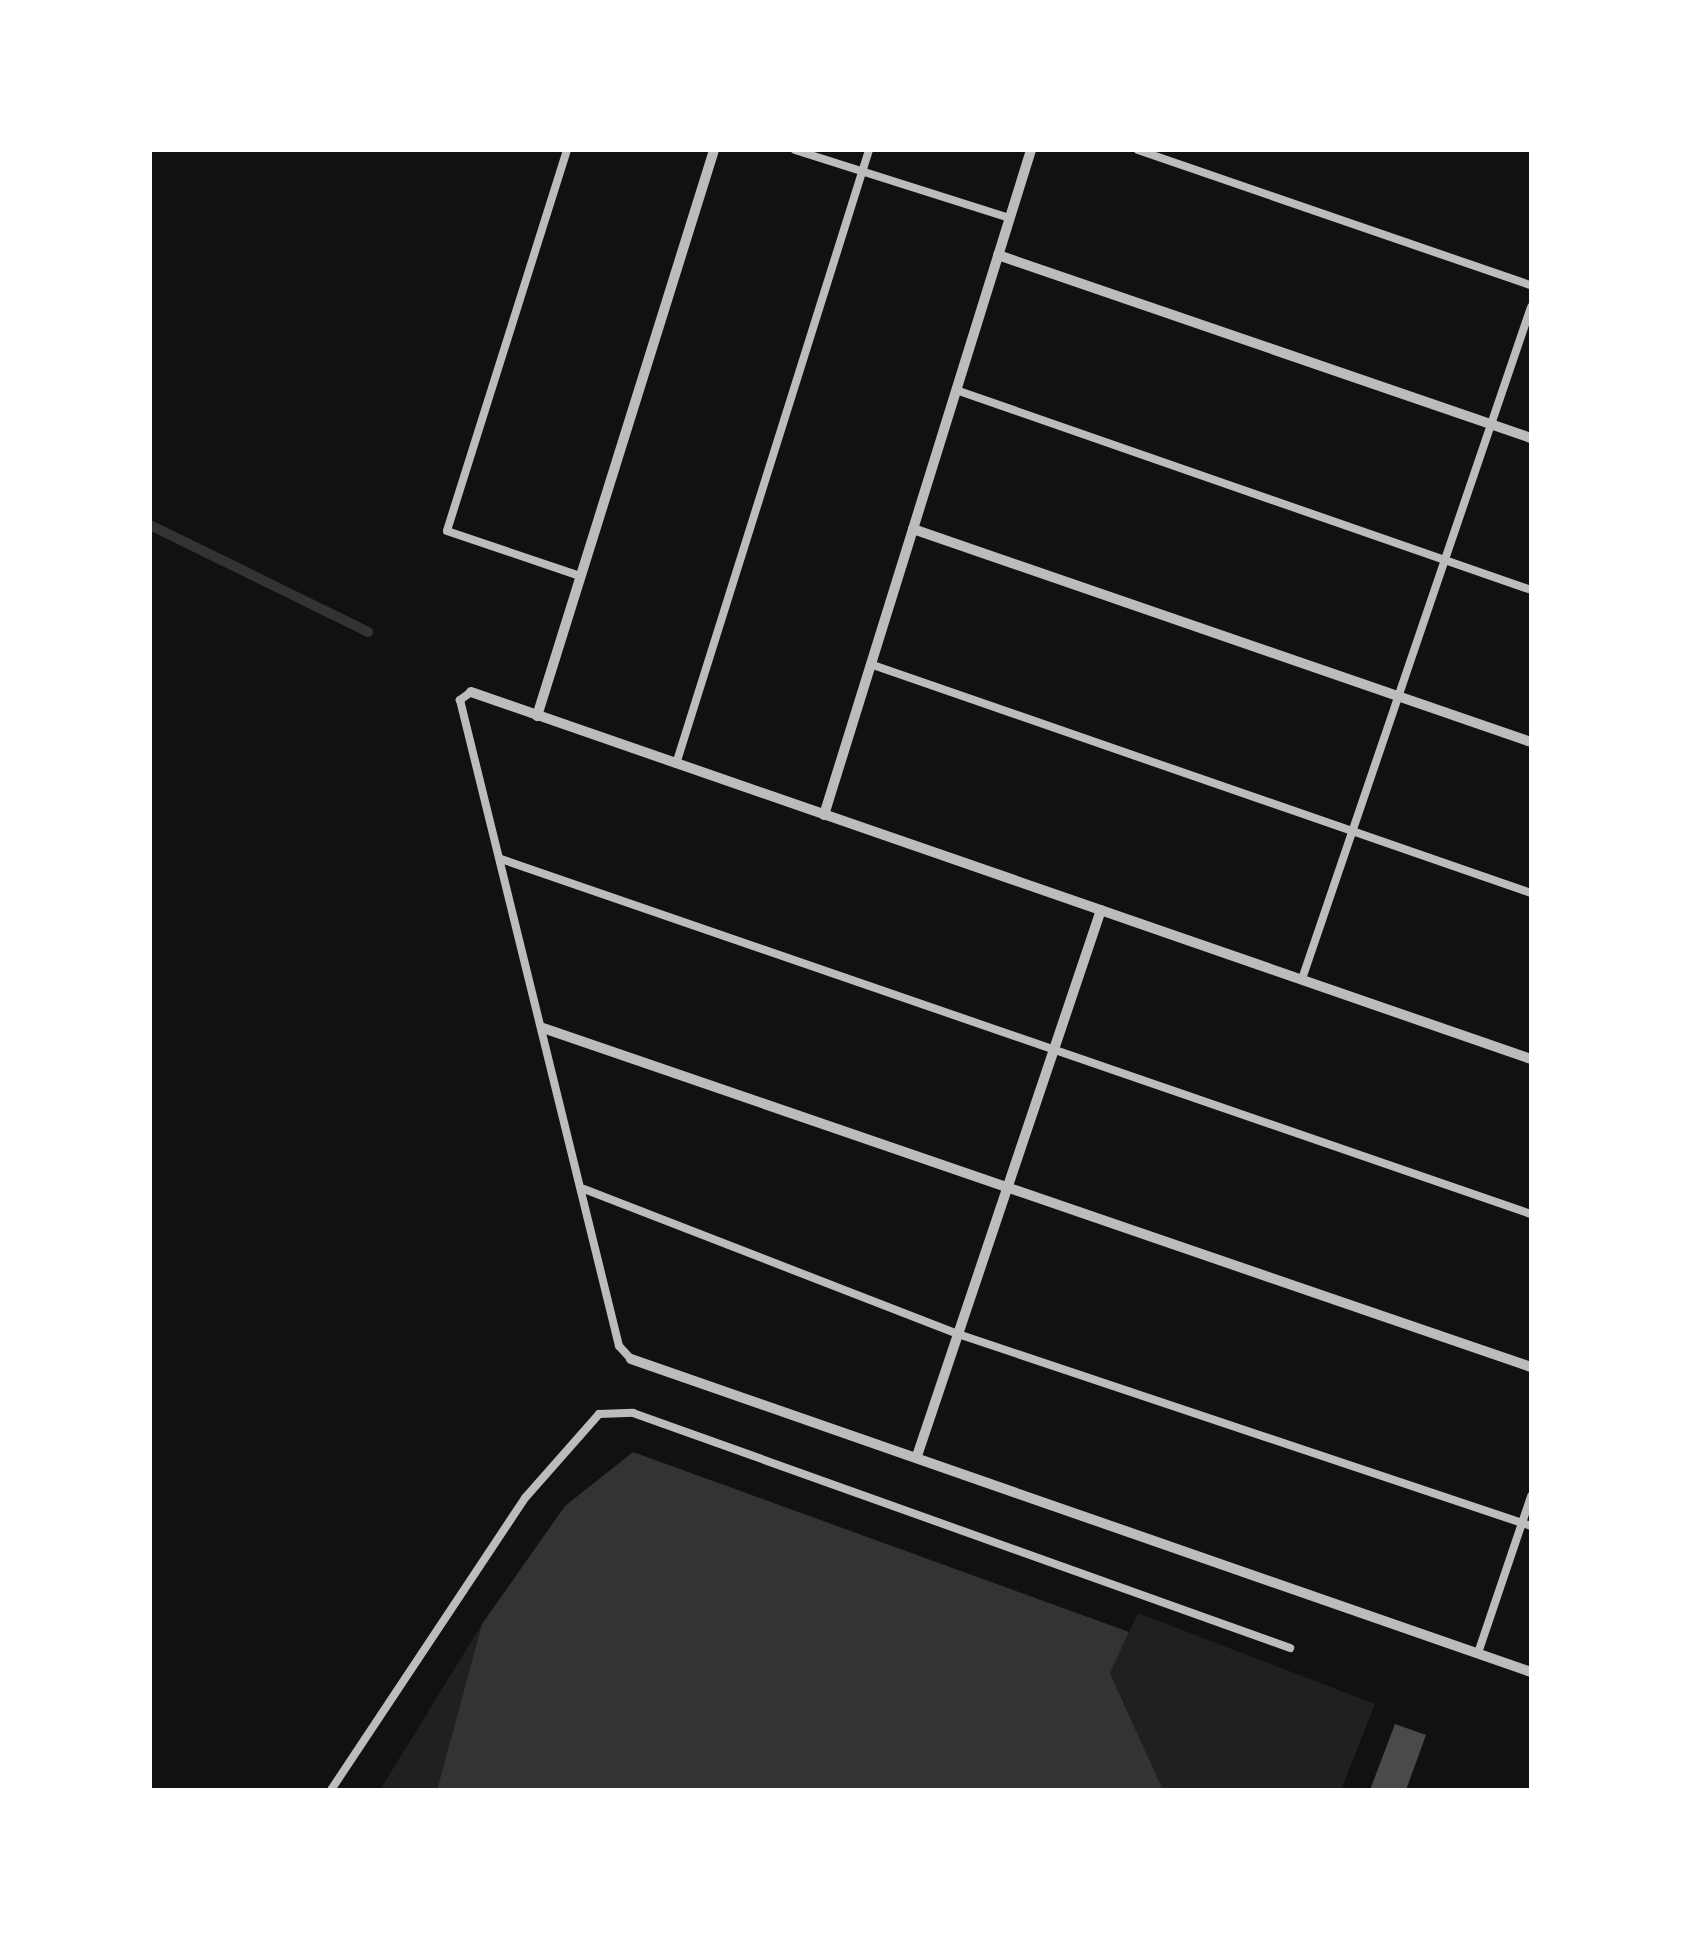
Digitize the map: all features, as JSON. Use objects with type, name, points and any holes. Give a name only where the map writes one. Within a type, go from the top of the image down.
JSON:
[{"type":"street","points":[[537,716],[714,150]]},
{"type":"street","points":[[824,815],[1031,150]]},
{"type":"street","points":[[998,255],[1531,438]]},
{"type":"street","points":[[913,529],[1531,742]]},
{"type":"street","points":[[470,692],[1531,1059]]},
{"type":"street","points":[[918,1453],[1101,910]]},
{"type":"street","points":[[543,1028],[1531,1366]]},
{"type":"street","points":[[631,1358],[918,1453],[1531,1672]]},
{"type":"lane","points":[[567,150],[447,531],[580,576]]},
{"type":"lane","points":[[794,150],[1010,218]]},
{"type":"lane","points":[[676,764],[868,150]]},
{"type":"lane","points":[[1138,150],[1531,286]]},
{"type":"lane","points":[[1302,980],[1531,307]]},
{"type":"lane","points":[[956,390],[1531,590]]},
{"type":"lane","points":[[870,664],[1531,893]]},
{"type":"lane","points":[[470,692],[460,700],[584,1189],[619,1346],[631,1358]]},
{"type":"lane","points":[[501,859],[1531,1214]]},
{"type":"lane","points":[[584,1189],[958,1334],[1526,1524]]},
{"type":"lane","points":[[330,1790],[525,1498],[599,1414],[633,1412],[1290,1648]]},
{"type":"lane","points":[[1478,1653],[1526,1524],[1531,1496]]},
{"type":"shaded area","points":[[633,1452],[1129,1632],[1110,1673],[1163,1790],[437,1790],[482,1624],[565,1506]]},
{"type":"shaded area","points":[[1138,1613],[1375,1704],[1341,1790],[1163,1790],[1110,1672]]},
{"type":"shaded area","points":[[482,1624],[437,1790],[380,1790]]},
{"type":"building","points":[[1395,1724],[1426,1735],[1406,1790],[1370,1790]]},
{"type":"waterway","points":[[150,525],[368,632]]}]
